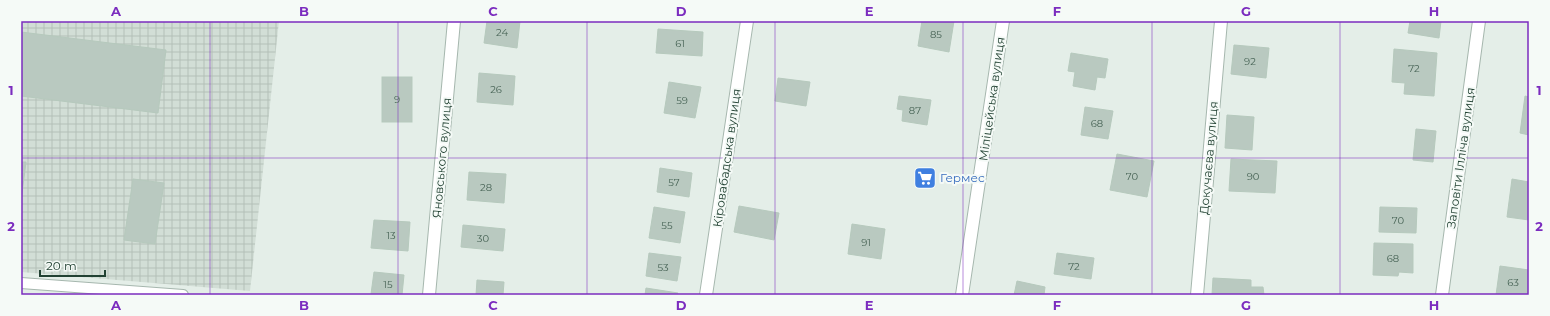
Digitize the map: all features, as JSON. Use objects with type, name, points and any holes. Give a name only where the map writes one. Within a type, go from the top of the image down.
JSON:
[{"type":"street","name":"Яновського вулиця","points":[[429,295],[454,21]]},
{"type":"street","name":"Кіровабадська вулиця","points":[[706,295],[747,21]]},
{"type":"street","name":"Міліцейська вулиця","points":[[962,295],[1003,21]]},
{"type":"street","name":"Докучаєва вулиця","points":[[1197,295],[1221,21]]},
{"type":"street","name":"Заповіти Ілліча вулиця","points":[[1442,295],[1479,21]]},
{"type":"lane","points":[[21,283],[183,295]]},
{"type":"shaded area","points":[[21,21],[279,21],[250,291],[21,272]]},
{"type":"building","points":[[487,21],[520,21],[517,48],[484,43]]},
{"type":"building","points":[[922,21],[954,21],[949,52],[918,46]]},
{"type":"building","points":[[1410,21],[1441,21],[1439,38],[1408,33]]},
{"type":"building","points":[[658,29],[703,32],[702,56],[656,53]]},
{"type":"building","points":[[21,32],[166,50],[158,113],[21,96]]},
{"type":"building","points":[[1234,45],[1269,48],[1266,78],[1231,74]]},
{"type":"building","points":[[1394,49],[1437,53],[1434,96],[1404,94],[1405,83],[1392,82]]},
{"type":"building","points":[[1071,53],[1108,59],[1105,78],[1097,77],[1095,90],[1073,86],[1075,72],[1068,71]]},
{"type":"building","points":[[479,73],[515,76],[513,105],[477,102]]},
{"type":"building","points":[[382,77],[412,77],[412,122],[382,122]]},
{"type":"building","points":[[778,78],[810,82],[806,106],[775,101]]},
{"type":"building","points":[[669,82],[701,87],[695,118],[664,113]]},
{"type":"building","points":[[899,96],[931,100],[927,125],[902,121],[903,110],[897,109]]},
{"type":"building","points":[[1525,96],[1529,97],[1529,135],[1520,133]]},
{"type":"building","points":[[1085,107],[1113,111],[1108,139],[1081,135]]},
{"type":"building","points":[[1227,115],[1254,117],[1252,150],[1225,148]]},
{"type":"building","points":[[1416,129],[1436,131],[1433,162],[1413,160]]},
{"type":"building","points":[[1117,154],[1154,161],[1147,197],[1110,190]]},
{"type":"building","points":[[1231,159],[1277,161],[1275,193],[1229,191]]},
{"type":"building","points":[[21,162],[26,162],[21,201]]},
{"type":"building","points":[[660,168],[692,173],[689,197],[657,192]]},
{"type":"building","points":[[469,172],[506,174],[504,203],[467,200]]},
{"type":"building","points":[[133,179],[164,183],[155,244],[124,240]]},
{"type":"building","points":[[1512,179],[1529,182],[1529,220],[1507,217]]},
{"type":"building","points":[[739,206],[779,213],[774,240],[734,232]]},
{"type":"building","points":[[654,207],[685,212],[680,243],[649,238]]},
{"type":"building","points":[[1380,207],[1417,208],[1416,233],[1379,232]]},
{"type":"building","points":[[374,220],[410,222],[408,251],[371,248]]},
{"type":"building","points":[[852,224],[885,229],[881,259],[848,254]]},
{"type":"building","points":[[463,225],[505,229],[503,251],[461,247]]},
{"type":"building","points":[[1374,243],[1413,244],[1413,273],[1399,272],[1398,276],[1373,275]]},
{"type":"building","points":[[649,253],[681,257],[677,281],[646,276]]},
{"type":"building","points":[[1057,253],[1094,258],[1091,279],[1054,274]]},
{"type":"building","points":[[1500,266],[1529,270],[1529,295],[1496,295]]},
{"type":"building","points":[[374,272],[404,275],[402,295],[371,294]]},
{"type":"building","points":[[1213,278],[1251,280],[1251,287],[1263,287],[1264,295],[1212,295]]},
{"type":"building","points":[[477,280],[504,282],[503,295],[476,295]]},
{"type":"building","points":[[1017,281],[1045,287],[1044,295],[1014,295]]},
{"type":"building","points":[[646,288],[678,293],[677,295],[645,295]]},
{"type":"place","name":"Гермес","points":[[925,178]]}]
